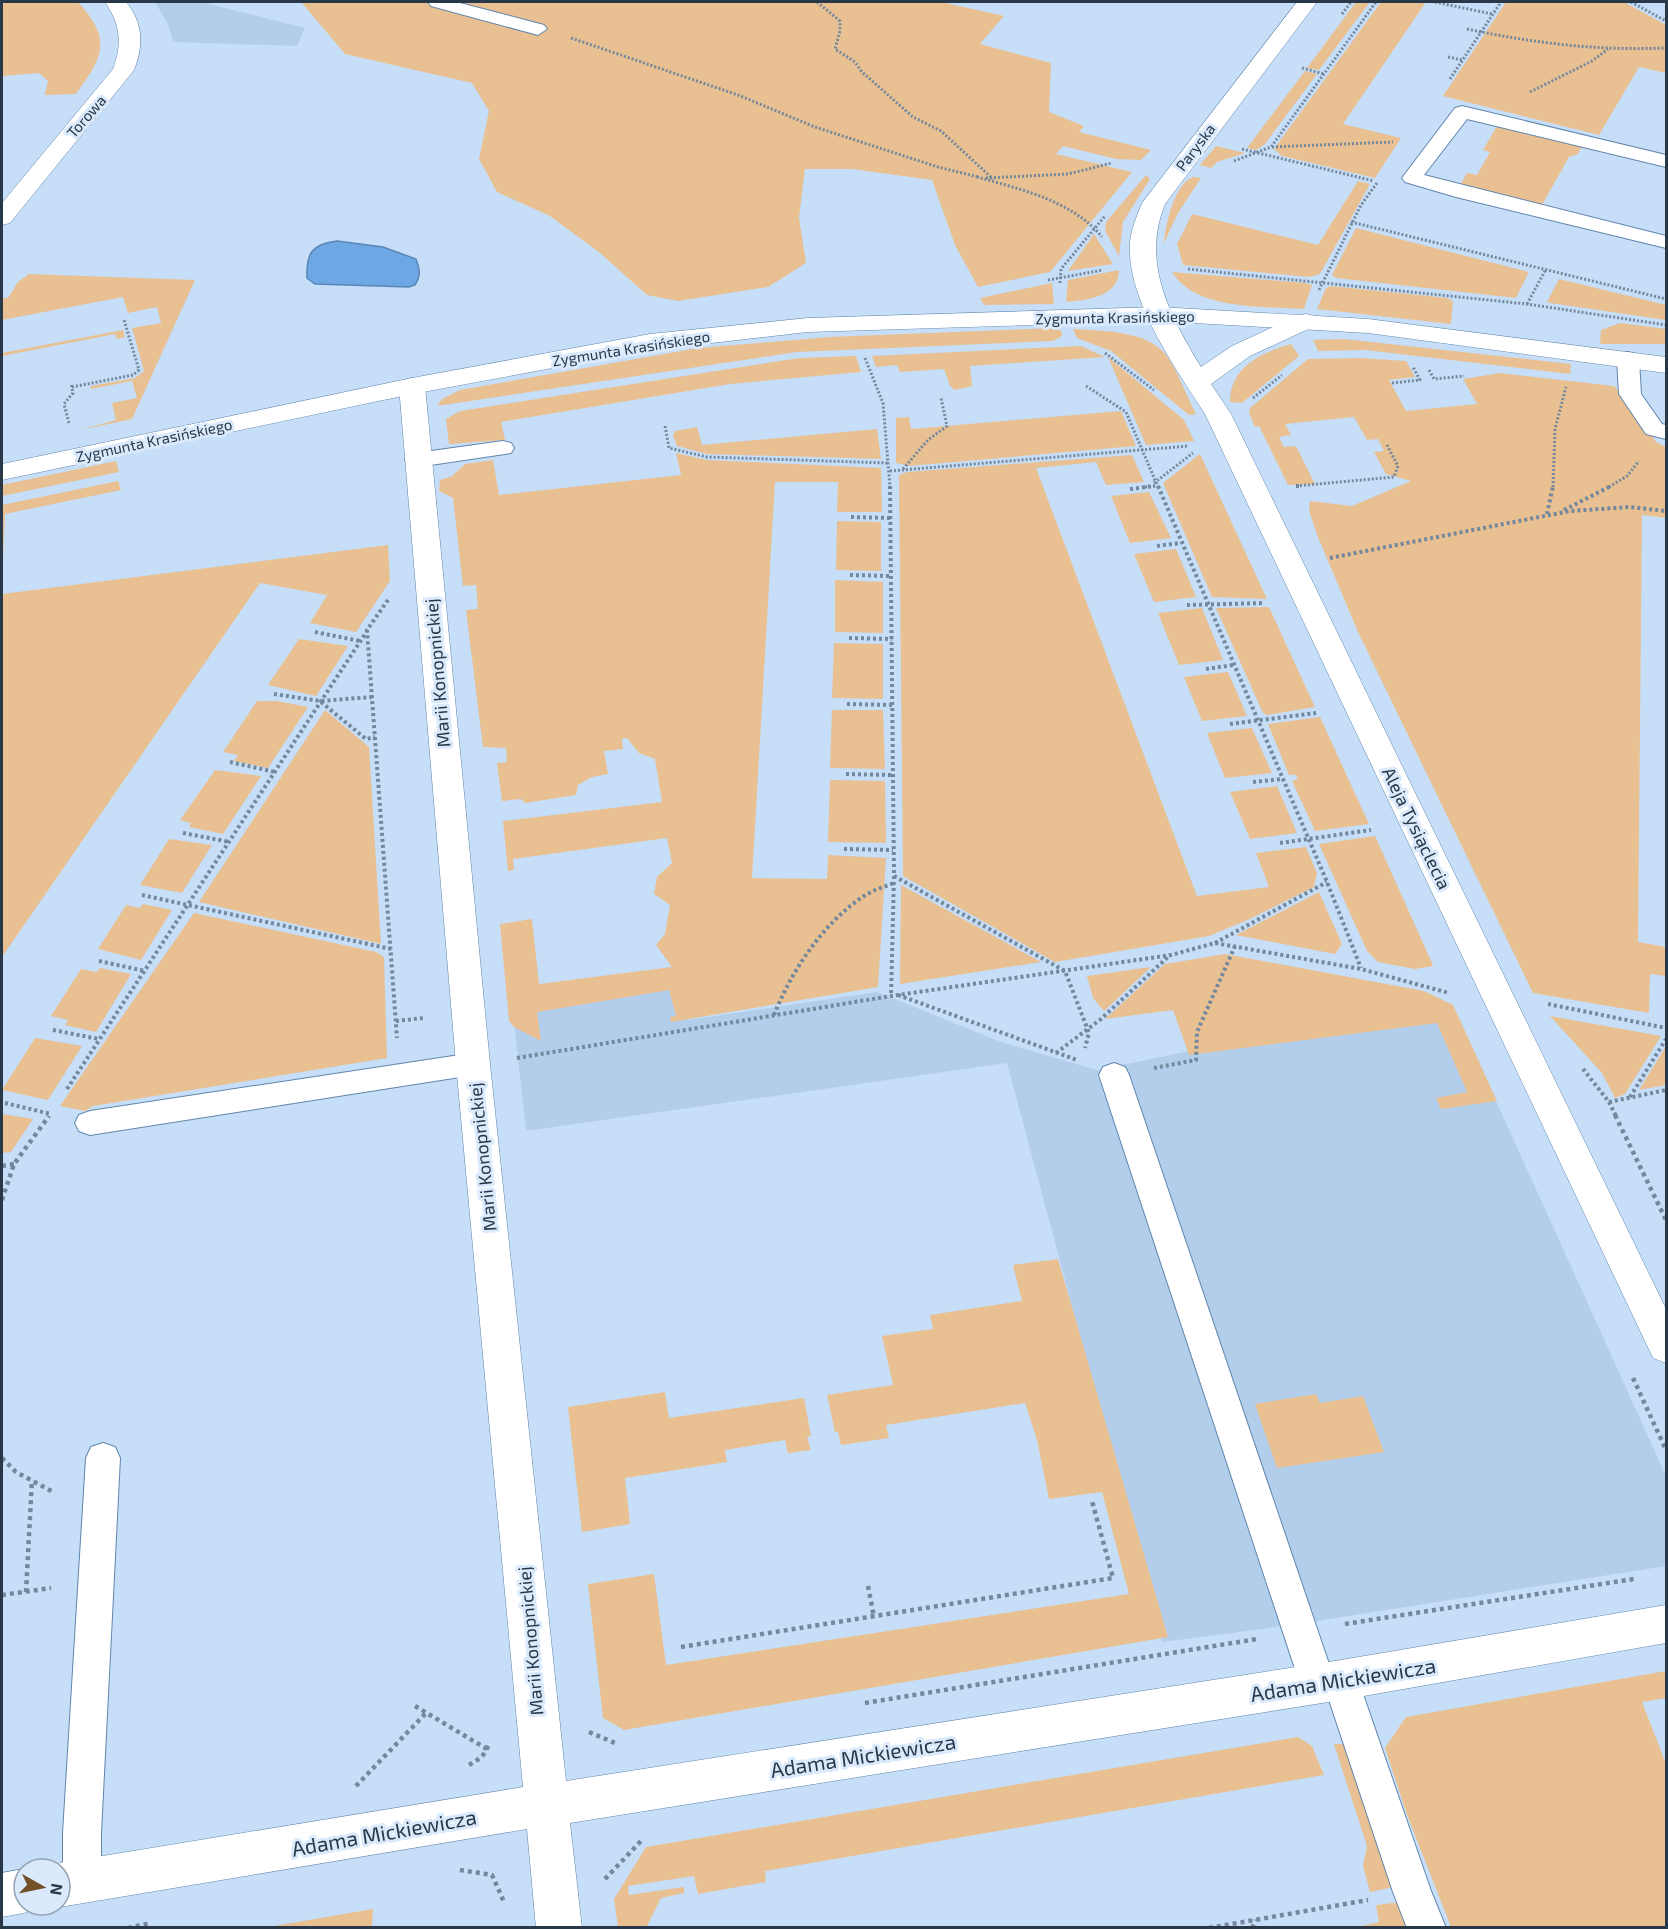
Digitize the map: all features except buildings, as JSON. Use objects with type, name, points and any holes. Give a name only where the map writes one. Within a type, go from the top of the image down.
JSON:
[{"type":"street","name":"Torowa","points":[[2,218],[123,70],[131,37],[126,18],[115,2]]},
{"type":"street","name":"Paryska","points":[[1159,314],[1144,266],[1142,246],[1146,221],[1154,203],[1307,2]]},
{"type":"street","name":"Zygmunta Krasińskiego","points":[[2,472],[412,386],[650,342],[808,325],[1159,314],[1368,326],[1666,365]]},
{"type":"street","name":"Aleja Tysiąclecia","points":[[1159,314],[1218,414],[1666,1347]]},
{"type":"street","name":"Zygmunta Krasińskiego","points":[[1198,381],[1241,351],[1306,321]]},
{"type":"street","name":"Marii Konopnickiej","points":[[412,386],[473,1064],[559,1928]]},
{"type":"street","name":"Adama Mickiewicza","points":[[72,1883],[548,1804],[1330,1682],[1666,1624]]},
{"type":"lane","points":[[437,2],[538,29]]},
{"type":"lane","points":[[1666,161],[1462,112],[1412,178],[1462,193],[1666,242]]},
{"type":"lane","points":[[1628,359],[1630,394],[1654,429],[1666,432]]},
{"type":"lane","points":[[417,460],[503,448]]},
{"type":"lane","points":[[90,1123],[473,1064]]},
{"type":"lane","points":[[1110,1072],[1299,1632],[1330,1682],[1427,1928]]},
{"type":"lane","points":[[72,1878],[82,1833],[103,1458]]},
{"type":"path","points":[[817,2],[837,16],[842,26],[842,34],[835,49],[855,62],[862,72],[913,117],[941,131],[961,153],[993,180],[1084,172],[1112,163]]},
{"type":"path","points":[[1271,147],[1376,2]]},
{"type":"path","points":[[1435,2],[1493,14]]},
{"type":"path","points":[[1447,83],[1501,2]]},
{"type":"path","points":[[1630,2],[1666,21]]},
{"type":"path","points":[[538,29],[684,76],[815,127],[921,162],[993,180],[1049,201],[1100,232],[1119,267],[1144,266],[1323,281],[1527,304],[1666,325]]},
{"type":"path","points":[[1467,29],[1537,44],[1608,49],[1666,48]]},
{"type":"path","points":[[1524,96],[1592,61],[1608,49]]},
{"type":"path","points":[[1448,57],[1462,60]]},
{"type":"path","points":[[1242,149],[1258,152],[1271,147],[1288,149],[1396,142]]},
{"type":"path","points":[[1306,321],[1351,222],[1378,182]]},
{"type":"path","points":[[1351,222],[1666,299]]},
{"type":"path","points":[[1527,304],[1546,269]]},
{"type":"path","points":[[72,432],[64,404],[73,393],[71,385],[133,375],[139,370],[124,320]]},
{"type":"path","points":[[863,352],[883,403],[890,471],[894,850],[891,996]]},
{"type":"path","points":[[1392,382],[1420,380]]},
{"type":"path","points":[[1547,515],[1555,487],[1552,456],[1555,425],[1567,384]]},
{"type":"path","points":[[1086,386],[1126,412],[1180,543],[1327,882],[1361,969]]},
{"type":"path","points":[[902,470],[928,440],[947,426],[941,398]]},
{"type":"path","points":[[665,426],[669,448],[707,457],[888,463]]},
{"type":"path","points":[[1289,486],[1394,477],[1398,466],[1387,445]]},
{"type":"path","points":[[890,471],[1193,446]]},
{"type":"path","points":[[1130,489],[1155,484],[1195,452]]},
{"type":"path","points":[[1561,512],[1620,480],[1637,468],[1642,454]]},
{"type":"path","points":[[1325,559],[1561,512],[1630,507],[1666,511]]},
{"type":"path","points":[[851,517],[890,518]]},
{"type":"path","points":[[1157,546],[1180,543]]},
{"type":"path","points":[[850,575],[891,576]]},
{"type":"path","points":[[1187,605],[1265,603]]},
{"type":"path","points":[[63,1095],[368,630]]},
{"type":"path","points":[[315,632],[360,641]]},
{"type":"path","points":[[849,638],[892,639]]},
{"type":"path","points":[[1206,669],[1233,666]]},
{"type":"path","points":[[274,694],[321,701],[372,698]]},
{"type":"path","points":[[321,701],[366,739],[375,737]]},
{"type":"path","points":[[847,704],[892,705]]},
{"type":"path","points":[[1230,724],[1327,711]]},
{"type":"path","points":[[230,762],[275,772]]},
{"type":"path","points":[[846,774],[893,775]]},
{"type":"path","points":[[1253,782],[1282,778]]},
{"type":"path","points":[[1280,843],[1380,829]]},
{"type":"path","points":[[183,833],[230,842]]},
{"type":"path","points":[[844,849],[894,850]]},
{"type":"path","points":[[894,876],[1065,971],[1089,1033],[1084,1044],[1086,1056],[1110,1072]]},
{"type":"path","points":[[508,1059],[891,996],[1170,955],[1215,943],[1327,882]]},
{"type":"path","points":[[774,1015],[780,996],[797,969],[841,916],[864,895],[894,883]]},
{"type":"path","points":[[142,895],[391,949]]},
{"type":"path","points":[[1215,943],[1361,969],[1457,996],[1531,1000],[1666,1028]]},
{"type":"path","points":[[898,995],[1110,1072],[1196,1060],[1197,1032],[1235,946]]},
{"type":"path","points":[[1055,1053],[1106,1014],[1170,955]]},
{"type":"path","points":[[99,961],[145,970]]},
{"type":"path","points":[[53,1030],[100,1039]]},
{"type":"path","points":[[1630,1097],[1666,1039]]},
{"type":"path","points":[[1609,1102],[1666,1089]]},
{"type":"path","points":[[4,1103],[51,1114]]},
{"type":"path","points":[[2,1200],[14,1164],[57,1104]]},
{"type":"path","points":[[2,1166],[14,1164]]},
{"type":"path","points":[[2,1458],[16,1472],[100,1518]]},
{"type":"path","points":[[26,1592],[32,1480]]},
{"type":"path","points":[[681,1647],[1113,1578],[1092,1501]]},
{"type":"path","points":[[861,1703],[1643,1577]]},
{"type":"path","points":[[868,1586],[874,1617]]},
{"type":"path","points":[[465,1767],[482,1757],[487,1749],[495,1720],[578,1705],[582,1728],[611,1743],[620,1742]]},
{"type":"path","points":[[415,1706],[487,1749]]},
{"type":"path","points":[[355,1787],[426,1713]]},
{"type":"path","points":[[344,1789],[366,1785]]},
{"type":"path","points":[[1209,1928],[1412,1892]]},
{"type":"path","points":[[1252,1928],[1256,1919]]},
{"type":"shaded area","points":[[2,2],[78,2],[89,15],[100,37],[100,48],[93,69],[76,94],[45,95],[48,81],[39,73],[2,76]]},
{"type":"shaded area","points":[[155,2],[201,2],[305,28],[297,46],[173,42],[168,24]]},
{"type":"shaded area","points":[[294,2],[941,2],[1004,16],[980,44],[1051,63],[1049,112],[1084,126],[1079,132],[1151,150],[1141,160],[1116,159],[1063,146],[1056,154],[1132,172],[1050,272],[978,287],[955,245],[932,180],[852,169],[805,169],[799,218],[806,263],[768,287],[678,301],[647,295],[600,253],[550,216],[497,192],[479,159],[489,111],[472,83],[345,54],[302,3]]},
{"type":"shaded area","points":[[1356,2],[1370,2],[1319,70],[1307,68]]},
{"type":"shaded area","points":[[1381,2],[1426,2],[1343,124],[1401,138],[1375,178],[1282,156],[1274,149]]},
{"type":"shaded area","points":[[1506,2],[1624,2],[1666,25],[1666,73],[1639,67],[1599,135],[1443,96]]},
{"type":"shaded area","points":[[1305,71],[1317,74],[1264,145],[1256,150],[1247,148]]},
{"type":"shaded area","points":[[1497,126],[1582,146],[1578,154],[1569,157],[1542,205],[1459,187],[1467,173],[1477,175],[1490,152],[1483,150]]},
{"type":"shaded area","points":[[1216,146],[1245,153],[1217,162],[1211,168],[1200,165]]},
{"type":"shaded area","points":[[1146,175],[1150,179],[1123,222],[1119,256],[1105,231],[1106,222]]},
{"type":"shaded area","points":[[1193,177],[1201,178],[1178,213],[1164,243],[1166,226],[1176,196],[1181,187]]},
{"type":"shaded area","points":[[1358,181],[1370,184],[1320,274],[1309,277],[1183,265],[1177,244],[1192,214],[1318,245]]},
{"type":"shaded area","points":[[1356,228],[1529,272],[1516,298],[1336,278],[1332,275]]},
{"type":"shaded area","points":[[1094,234],[1113,264],[1068,271]]},
{"type":"shaded area","points":[[1119,270],[1118,279],[1108,291],[1092,298],[1066,302],[1068,280]]},
{"type":"shaded area","points":[[1172,272],[1312,285],[1304,309],[1251,306],[1214,300],[1197,294],[1183,285]]},
{"type":"shaded area","points":[[29,274],[195,280],[132,419],[80,430],[116,420],[112,403],[137,398],[132,381],[91,389],[91,386],[135,378],[144,371],[132,328],[161,323],[157,307],[128,313],[123,297],[2,320],[2,298],[8,298],[18,282]]},
{"type":"shaded area","points":[[1559,279],[1666,305],[1666,320],[1547,302]]},
{"type":"shaded area","points":[[1052,283],[1054,304],[984,305],[980,298]]},
{"type":"shaded area","points":[[1331,286],[1447,298],[1453,301],[1451,324],[1317,309],[1326,288]]},
{"type":"shaded area","points":[[1620,323],[1666,329],[1666,344],[1600,344],[1601,330]]},
{"type":"shaded area","points":[[1056,328],[1062,332],[1062,336],[1053,341],[797,352],[437,406],[442,399],[460,390],[698,348],[829,337]]},
{"type":"shaded area","points":[[1073,329],[1123,333],[1136,336],[1158,347],[1174,368],[1196,414],[1189,415],[1111,351],[1077,338]]},
{"type":"shaded area","points":[[123,330],[125,337],[117,339],[115,334],[2,356],[2,353]]},
{"type":"shaded area","points":[[1344,339],[1571,364],[1570,374],[1365,350],[1318,351],[1313,340]]},
{"type":"shaded area","points":[[1291,344],[1299,356],[1242,403],[1230,402],[1235,380],[1249,363]]},
{"type":"shaded area","points":[[1081,346],[1105,357],[970,366],[972,386],[955,390],[950,386],[944,369],[900,372],[897,365],[876,367],[872,356]]},
{"type":"shaded area","points":[[856,356],[861,372],[730,384],[501,422],[505,440],[449,444],[446,419],[460,411],[799,358]]},
{"type":"shaded area","points":[[1108,357],[1184,420],[1194,441],[1146,445]]},
{"type":"shaded area","points":[[1361,358],[1406,361],[1415,377],[1389,380],[1406,411],[1477,404],[1463,379],[1500,373],[1614,386],[1636,410],[1656,442],[1666,447],[1666,518],[1642,515],[1638,942],[1666,947],[1666,976],[1650,974],[1649,1013],[1533,993],[1358,632],[1318,537],[1309,511],[1310,501],[1352,506],[1411,481],[1386,474],[1374,452],[1384,451],[1378,439],[1367,440],[1354,417],[1285,424],[1291,435],[1279,437],[1284,447],[1296,446],[1315,484],[1288,485],[1259,426],[1255,427],[1249,413],[1250,408],[1308,359]]},
{"type":"shaded area","points":[[1121,411],[1136,446],[909,466],[896,463],[896,418],[909,417],[911,429]]},
{"type":"shaded area","points":[[697,427],[702,445],[877,429],[881,459],[707,454],[677,446],[673,435],[675,431]]},
{"type":"shaded area","points":[[676,453],[707,460],[881,468],[882,512],[837,512],[838,482],[775,482],[752,878],[827,879],[828,855],[886,858],[878,987],[671,1022],[670,1017],[676,1016],[669,990],[537,1012],[541,1041],[514,1027],[509,1021],[500,924],[532,919],[539,984],[672,967],[656,945],[665,934],[670,905],[654,894],[657,877],[672,863],[667,838],[513,859],[514,870],[508,871],[503,821],[662,802],[655,759],[639,753],[627,738],[622,739],[623,749],[604,751],[608,774],[592,777],[578,785],[576,795],[525,803],[521,799],[502,801],[497,763],[507,762],[506,748],[483,747],[466,610],[478,609],[476,585],[463,586],[453,498],[439,491],[440,480],[452,476],[465,464],[493,460],[499,495],[681,475]]},
{"type":"shaded area","points":[[1200,454],[1267,599],[1212,597],[1163,483]]},
{"type":"shaded area","points":[[1132,455],[1144,482],[1106,485],[1096,462],[1036,468],[1197,896],[1269,887],[1256,853],[1306,847],[1317,873],[1314,887],[1250,919],[1209,936],[1055,962],[903,876],[899,475],[907,472]]},
{"type":"shaded area","points":[[116,461],[119,472],[2,496],[2,485]]},
{"type":"shaded area","points":[[118,481],[121,490],[5,514],[2,580],[2,505]]},
{"type":"shaded area","points":[[1149,492],[1171,538],[1130,543],[1111,496]]},
{"type":"shaded area","points":[[837,521],[881,522],[881,571],[836,570]]},
{"type":"shaded area","points":[[388,545],[390,581],[356,632],[310,623],[327,595],[260,583],[2,957],[2,594]]},
{"type":"shaded area","points":[[1176,549],[1196,597],[1154,602],[1134,554]]},
{"type":"shaded area","points":[[835,580],[883,582],[883,633],[835,632]]},
{"type":"shaded area","points":[[1269,607],[1315,707],[1267,715],[1263,713],[1216,608]]},
{"type":"shaded area","points":[[1202,608],[1223,660],[1179,665],[1158,613]]},
{"type":"shaded area","points":[[299,639],[348,646],[316,696],[268,685]]},
{"type":"shaded area","points":[[834,643],[883,644],[883,699],[832,698]]},
{"type":"shaded area","points":[[1228,672],[1247,716],[1202,721],[1184,677]]},
{"type":"shaded area","points":[[257,701],[277,701],[308,707],[268,768],[234,761],[238,755],[223,752]]},
{"type":"shaded area","points":[[325,710],[369,747],[381,944],[199,902]]},
{"type":"shaded area","points":[[832,710],[883,710],[885,769],[830,768]]},
{"type":"shaded area","points":[[1320,717],[1369,824],[1315,831],[1292,781],[1298,779],[1296,775],[1289,775],[1268,724]]},
{"type":"shaded area","points":[[1252,728],[1272,773],[1225,778],[1207,733]]},
{"type":"shaded area","points":[[215,770],[261,776],[223,834],[189,827],[191,823],[180,820]]},
{"type":"shaded area","points":[[830,780],[885,781],[886,843],[828,842]]},
{"type":"shaded area","points":[[1277,786],[1297,833],[1250,839],[1230,792]]},
{"type":"shaded area","points":[[1375,836],[1433,966],[1415,969],[1378,962],[1367,951],[1319,844]]},
{"type":"shaded area","points":[[169,839],[212,845],[182,893],[140,885]]},
{"type":"shaded area","points":[[901,885],[1041,962],[900,984]]},
{"type":"shaded area","points":[[1319,892],[1342,944],[1335,954],[1236,935]]},
{"type":"shaded area","points":[[143,904],[172,910],[141,960],[98,949],[126,905],[140,908]]},
{"type":"shaded area","points":[[194,913],[376,952],[384,957],[387,1058],[93,1106],[85,1111],[60,1106]]},
{"type":"shaded area","points":[[1225,954],[1424,991],[1453,1005],[1497,1101],[1441,1109],[1436,1098],[1467,1092],[1437,1023],[1189,1055],[1173,1010],[1105,1019],[1165,964]]},
{"type":"shaded area","points":[[1151,967],[1104,1011],[1093,998],[1087,976]]},
{"type":"shaded area","points":[[100,968],[131,974],[96,1032],[65,1025],[68,1020],[51,1016],[81,969],[97,972]]},
{"type":"shaded area","points":[[680,980],[688,1020],[877,992],[1001,1042],[1097,1070],[1190,1051],[1457,1015],[1666,1476],[1666,1566],[1285,1626],[1162,1642],[1007,1063],[526,1131],[512,1003]]},
{"type":"shaded area","points":[[1550,1016],[1661,1036],[1625,1094],[1615,1098],[1602,1073]]},
{"type":"shaded area","points":[[35,1038],[82,1046],[48,1100],[2,1090]]},
{"type":"shaded area","points":[[1666,1046],[1666,1085],[1639,1090]]},
{"type":"shaded area","points":[[2,1114],[33,1119],[11,1152],[2,1153]]},
{"type":"shaded area","points":[[1058,1259],[1168,1637],[624,1730],[603,1718],[588,1584],[654,1574],[666,1665],[1129,1594],[1102,1492],[1049,1499],[1037,1440],[1025,1403],[886,1425],[889,1438],[841,1445],[838,1432],[835,1432],[827,1395],[893,1385],[882,1336],[933,1329],[930,1315],[1022,1301],[1013,1265]]},
{"type":"shaded area","points":[[665,1392],[669,1418],[804,1398],[811,1436],[807,1437],[811,1450],[788,1453],[785,1440],[725,1450],[727,1462],[625,1478],[630,1524],[582,1532],[568,1407]]},
{"type":"shaded area","points":[[1316,1394],[1320,1403],[1363,1396],[1384,1452],[1277,1468],[1255,1404]]},
{"type":"shaded area","points":[[1666,1671],[1666,1698],[1642,1702],[1666,1764],[1666,1927],[1451,1927],[1407,1815],[1385,1748],[1406,1717]]},
{"type":"shaded area","points":[[1298,1737],[1312,1746],[1324,1775],[765,1871],[766,1882],[698,1894],[694,1876],[628,1886],[629,1895],[684,1887],[684,1893],[661,1898],[647,1926],[618,1927],[614,1899],[646,1847]]},
{"type":"shaded area","points":[[1334,1744],[1344,1744],[1394,1887],[1370,1892],[1363,1866],[1367,1846]]},
{"type":"shaded area","points":[[1401,1902],[1408,1928],[1353,1928],[1379,1922],[1376,1905]]},
{"type":"shaded area","points":[[373,1909],[372,1927],[268,1927]]},
{"type":"water","points":[[337,241],[383,247],[416,259],[419,272],[415,285],[409,287],[315,284],[307,278],[309,256],[316,247]]}]
